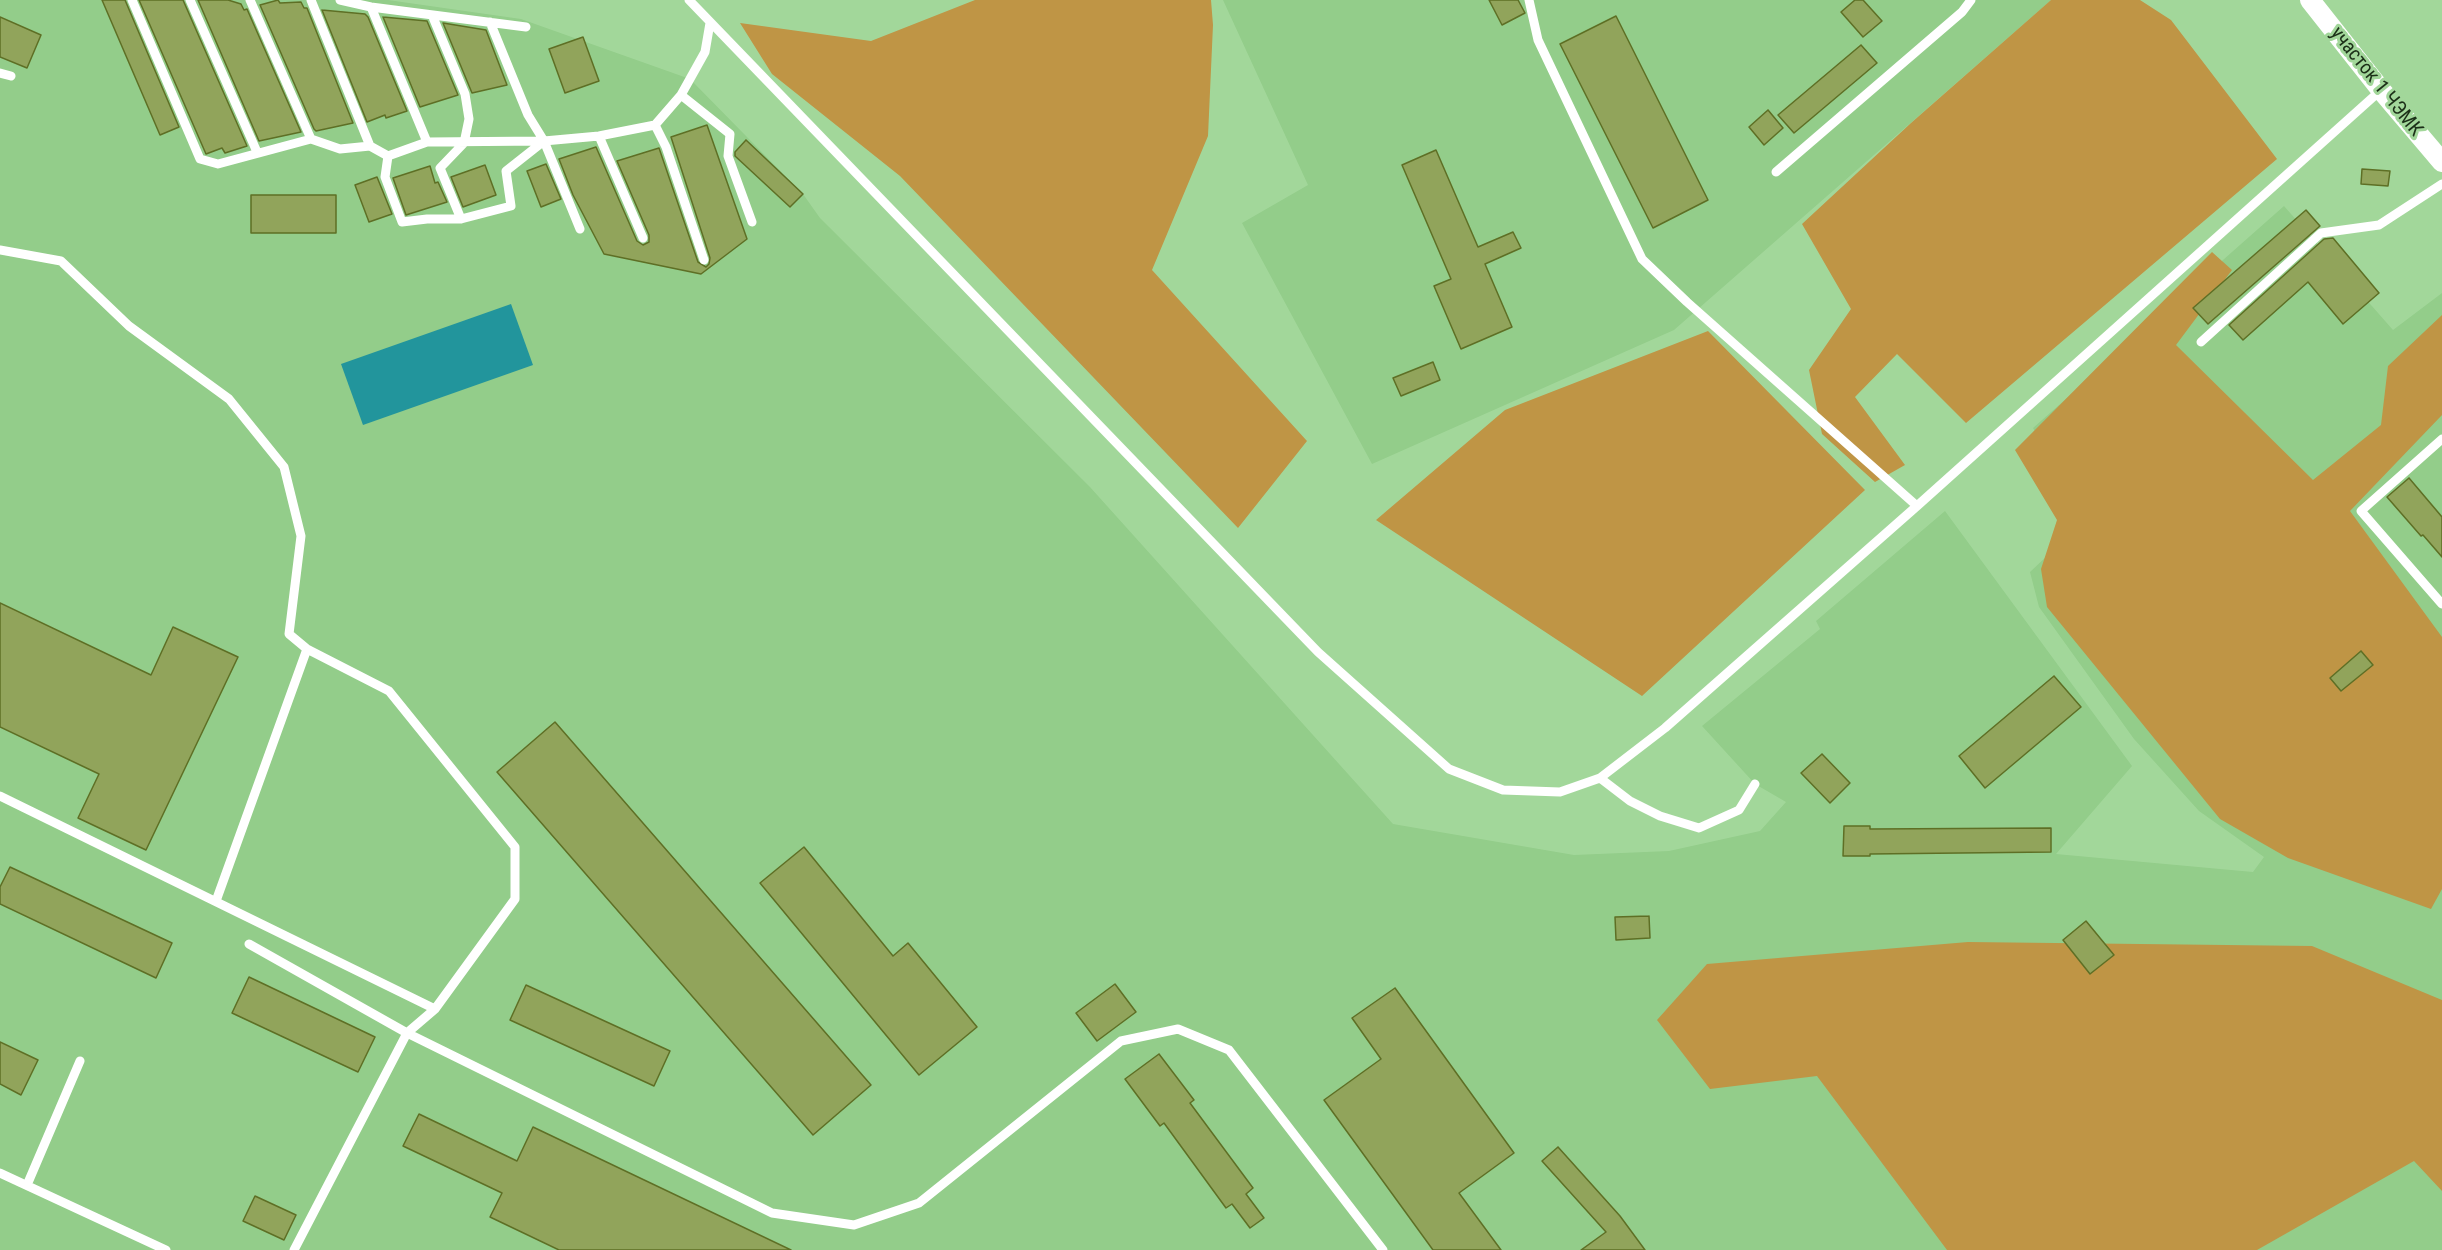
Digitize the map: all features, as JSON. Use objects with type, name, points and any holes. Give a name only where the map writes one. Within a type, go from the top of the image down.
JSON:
[{"type":"street","name":"участок 1 ЧЭМК","points":[[2310,0],[2381,90],[2442,162]]},
{"type":"lane","points":[[132,0],[200,159],[218,164],[311,139],[339,148],[370,146],[388,156],[427,142],[544,141],[599,136],[655,125],[681,95],[705,52],[710,22]]},
{"type":"lane","points":[[190,0],[257,152]]},
{"type":"lane","points":[[250,0],[311,139]]},
{"type":"lane","points":[[311,0],[370,146]]},
{"type":"lane","points":[[340,0],[371,7],[526,27]]},
{"type":"lane","points":[[688,0],[1318,652],[1449,769],[1503,790],[1560,792],[1600,778],[1665,728],[1917,506],[2381,90]]},
{"type":"lane","points":[[1528,0],[1538,40],[1642,259],[1696,310],[1917,506]]},
{"type":"lane","points":[[1776,172],[1962,12],[1971,0]]},
{"type":"lane","points":[[371,7],[427,142]]},
{"type":"lane","points":[[432,15],[465,94],[469,119],[464,143],[440,168],[461,219]]},
{"type":"lane","points":[[490,22],[528,115],[544,141],[580,229]]},
{"type":"lane","points":[[0,73],[11,76]]},
{"type":"lane","points":[[681,95],[730,134],[728,156],[752,222]]},
{"type":"lane","points":[[655,125],[666,147],[704,260]]},
{"type":"lane","points":[[599,136],[643,238]]},
{"type":"lane","points":[[388,156],[385,177],[402,222],[461,219],[511,206],[506,171],[544,141]]},
{"type":"lane","points":[[2201,342],[2321,233],[2379,225],[2442,184]]},
{"type":"lane","points":[[0,250],[61,261],[129,326],[230,399],[284,467],[301,536],[289,634],[307,649],[389,691],[515,847],[515,899],[435,1009],[407,1033],[294,1250]]},
{"type":"lane","points":[[2442,439],[2361,511],[2442,604]]},
{"type":"lane","points":[[216,901],[307,649]]},
{"type":"lane","points":[[1600,778],[1630,801],[1660,816],[1699,828],[1739,810],[1755,784]]},
{"type":"lane","points":[[0,796],[435,1009]]},
{"type":"lane","points":[[249,944],[407,1033],[772,1213],[854,1225],[919,1203],[1121,1041],[1178,1029],[1230,1050],[1383,1250]]},
{"type":"lane","points":[[27,1185],[80,1061]]},
{"type":"lane","points":[[0,1173],[166,1250]]},
{"type":"shaded area","points":[[0,0],[388,0],[521,19],[690,79],[803,194],[820,218],[1090,487],[1393,824],[1574,855],[1669,851],[1760,831],[1786,802],[1755,784],[1702,726],[1820,629],[1816,621],[1945,511],[2132,766],[2056,854],[2253,872],[2264,857],[2199,811],[2134,739],[2039,607],[2030,572],[2086,519],[2033,428],[2284,206],[2393,330],[2442,293],[2442,1250],[0,1250]]},
{"type":"shaded area","points":[[975,0],[1211,0],[1213,25],[1208,136],[1152,270],[1307,441],[1238,528],[900,176],[772,74],[740,23],[871,41]]},
{"type":"shaded area","points":[[1223,0],[2051,0],[1674,330],[1372,464],[1242,223],[1308,185]]},
{"type":"shaded area","points":[[2051,0],[2140,0],[2171,20],[2277,159],[1966,423],[1897,354],[1855,397],[1905,465],[1875,482],[1822,434],[1809,370],[1851,309],[1802,224],[1911,123]]},
{"type":"shaded area","points":[[2212,252],[2232,270],[2176,345],[2313,480],[2381,425],[2388,366],[2442,315],[2442,415],[2350,511],[2442,637],[2442,889],[2431,909],[2288,858],[2220,819],[2047,607],[2041,569],[2057,520],[2015,450]]},
{"type":"shaded area","points":[[1708,331],[1865,490],[1642,696],[1376,520],[1505,410]]},
{"type":"shaded area","points":[[1968,942],[2312,946],[2442,1000],[2442,1191],[2414,1161],[2257,1250],[1947,1250],[1817,1076],[1710,1089],[1657,1020],[1707,964]]},
{"type":"water","points":[[511,304],[533,365],[363,425],[341,364]]},
{"type":"building","points":[[102,0],[125,0],[179,127],[160,135]]},
{"type":"building","points":[[139,0],[183,0],[247,146],[225,153],[222,148],[206,154]]},
{"type":"building","points":[[198,0],[228,0],[241,4],[244,10],[247,9],[301,132],[259,141]]},
{"type":"building","points":[[278,0],[280,3],[301,2],[304,8],[307,8],[353,123],[316,131],[314,129],[260,5]]},
{"type":"building","points":[[1489,0],[1518,0],[1525,13],[1502,25]]},
{"type":"building","points":[[1855,0],[1863,0],[1882,21],[1863,37],[1841,12]]},
{"type":"building","points":[[322,10],[365,14],[368,17],[407,111],[386,118],[385,115],[367,122]]},
{"type":"building","points":[[1616,16],[1708,200],[1653,228],[1560,44]]},
{"type":"building","points":[[0,17],[41,35],[27,68],[0,57]]},
{"type":"building","points":[[383,17],[427,21],[458,95],[420,107]]},
{"type":"building","points":[[443,23],[486,30],[507,85],[472,93]]},
{"type":"building","points":[[583,37],[599,81],[565,93],[549,49]]},
{"type":"building","points":[[1861,45],[1877,63],[1794,133],[1778,115]]},
{"type":"building","points":[[1768,110],[1783,128],[1764,145],[1749,127]]},
{"type":"building","points":[[707,125],[747,239],[701,274],[604,254],[573,195],[559,159],[596,147],[637,241],[643,245],[649,242],[649,235],[617,161],[659,148],[698,262],[706,267],[710,258],[671,137]]},
{"type":"building","points":[[746,140],[803,194],[790,207],[735,156],[735,152]]},
{"type":"building","points":[[1436,150],[1478,247],[1513,232],[1521,248],[1485,264],[1512,327],[1461,349],[1434,286],[1451,279],[1402,165]]},
{"type":"building","points":[[546,164],[561,199],[541,207],[527,171]]},
{"type":"building","points":[[485,165],[496,195],[463,207],[451,177]]},
{"type":"building","points":[[430,166],[435,183],[438,182],[447,202],[406,215],[393,178]]},
{"type":"building","points":[[2362,169],[2390,171],[2388,186],[2361,184]]},
{"type":"building","points":[[377,177],[392,214],[369,222],[355,185]]},
{"type":"building","points":[[251,195],[336,195],[336,233],[251,233]]},
{"type":"building","points":[[2306,210],[2320,226],[2208,324],[2193,308]]},
{"type":"building","points":[[2333,238],[2379,293],[2343,324],[2308,282],[2243,340],[2229,325],[2324,239]]},
{"type":"building","points":[[1433,362],[1440,380],[1401,396],[1393,378]]},
{"type":"building","points":[[2409,478],[2442,517],[2442,557],[2387,497]]},
{"type":"building","points":[[0,603],[151,675],[173,627],[238,657],[146,850],[78,818],[99,774],[0,727]]},
{"type":"building","points":[[2361,651],[2373,665],[2341,691],[2330,678]]},
{"type":"building","points":[[2054,676],[2081,707],[1985,788],[1959,756]]},
{"type":"building","points":[[555,722],[871,1085],[813,1135],[497,772]]},
{"type":"building","points":[[1822,754],[1850,783],[1830,803],[1801,773]]},
{"type":"building","points":[[1844,826],[1870,826],[1870,829],[2051,828],[2051,852],[1843,856]]},
{"type":"building","points":[[804,847],[893,956],[908,943],[977,1027],[919,1075],[760,883]]},
{"type":"building","points":[[10,867],[172,943],[156,978],[0,904],[0,887]]},
{"type":"building","points":[[1649,916],[1650,938],[1616,940],[1615,917]]},
{"type":"building","points":[[2086,921],[2114,955],[2090,974],[2063,940]]},
{"type":"building","points":[[249,977],[375,1037],[358,1072],[232,1013]]},
{"type":"building","points":[[1115,984],[1136,1012],[1097,1041],[1076,1013]]},
{"type":"building","points":[[526,985],[670,1051],[654,1086],[510,1020]]},
{"type":"building","points":[[1395,988],[1514,1153],[1459,1193],[1501,1250],[1433,1250],[1324,1100],[1381,1059],[1352,1018]]},
{"type":"building","points":[[0,1042],[38,1060],[21,1095],[0,1084]]},
{"type":"building","points":[[1159,1054],[1194,1100],[1190,1103],[1253,1188],[1246,1194],[1264,1218],[1250,1228],[1232,1204],[1226,1208],[1164,1123],[1160,1126],[1125,1079]]},
{"type":"building","points":[[419,1114],[517,1161],[533,1127],[791,1250],[559,1250],[490,1217],[502,1193],[403,1146]]},
{"type":"building","points":[[1558,1147],[1620,1216],[1645,1250],[1581,1250],[1606,1232],[1542,1161]]},
{"type":"building","points":[[255,1196],[296,1215],[284,1240],[243,1221]]}]
